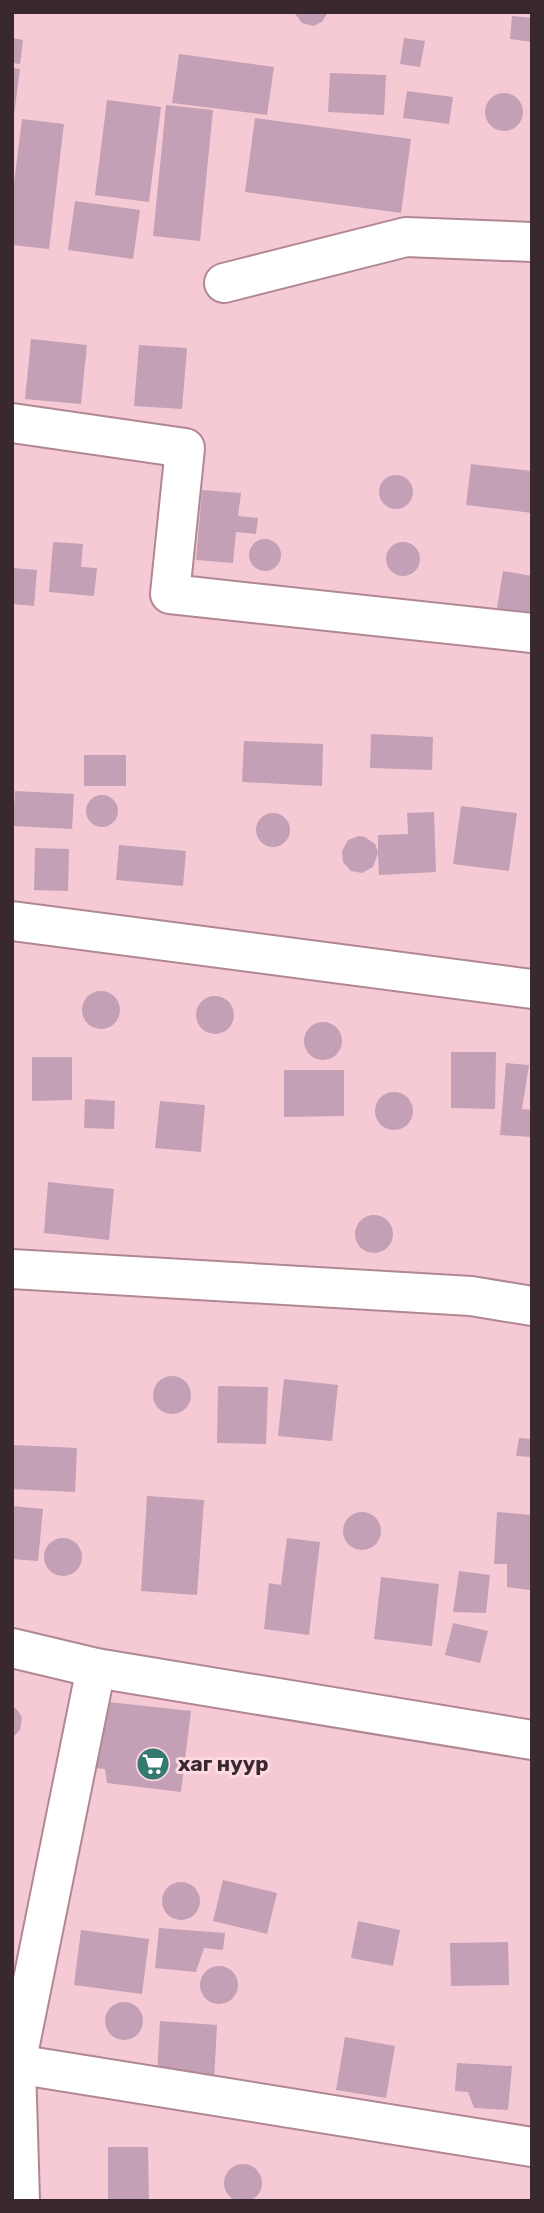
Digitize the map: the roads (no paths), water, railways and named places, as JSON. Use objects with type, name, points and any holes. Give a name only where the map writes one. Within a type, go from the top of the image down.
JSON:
[{"type":"street","points":[[224,283],[406,237],[532,242]]},
{"type":"street","points":[[12,423],[185,448],[170,594],[532,633]]},
{"type":"street","points":[[12,921],[532,989]]},
{"type":"street","points":[[12,1269],[471,1296],[532,1306]]},
{"type":"street","points":[[12,1648],[96,1668],[532,1740]]},
{"type":"street","points":[[20,2201],[16,2064],[96,1668]]},
{"type":"street","points":[[16,2064],[532,2147]]},
{"type":"place","name":"хаг нуур","points":[[153,1764]]}]
